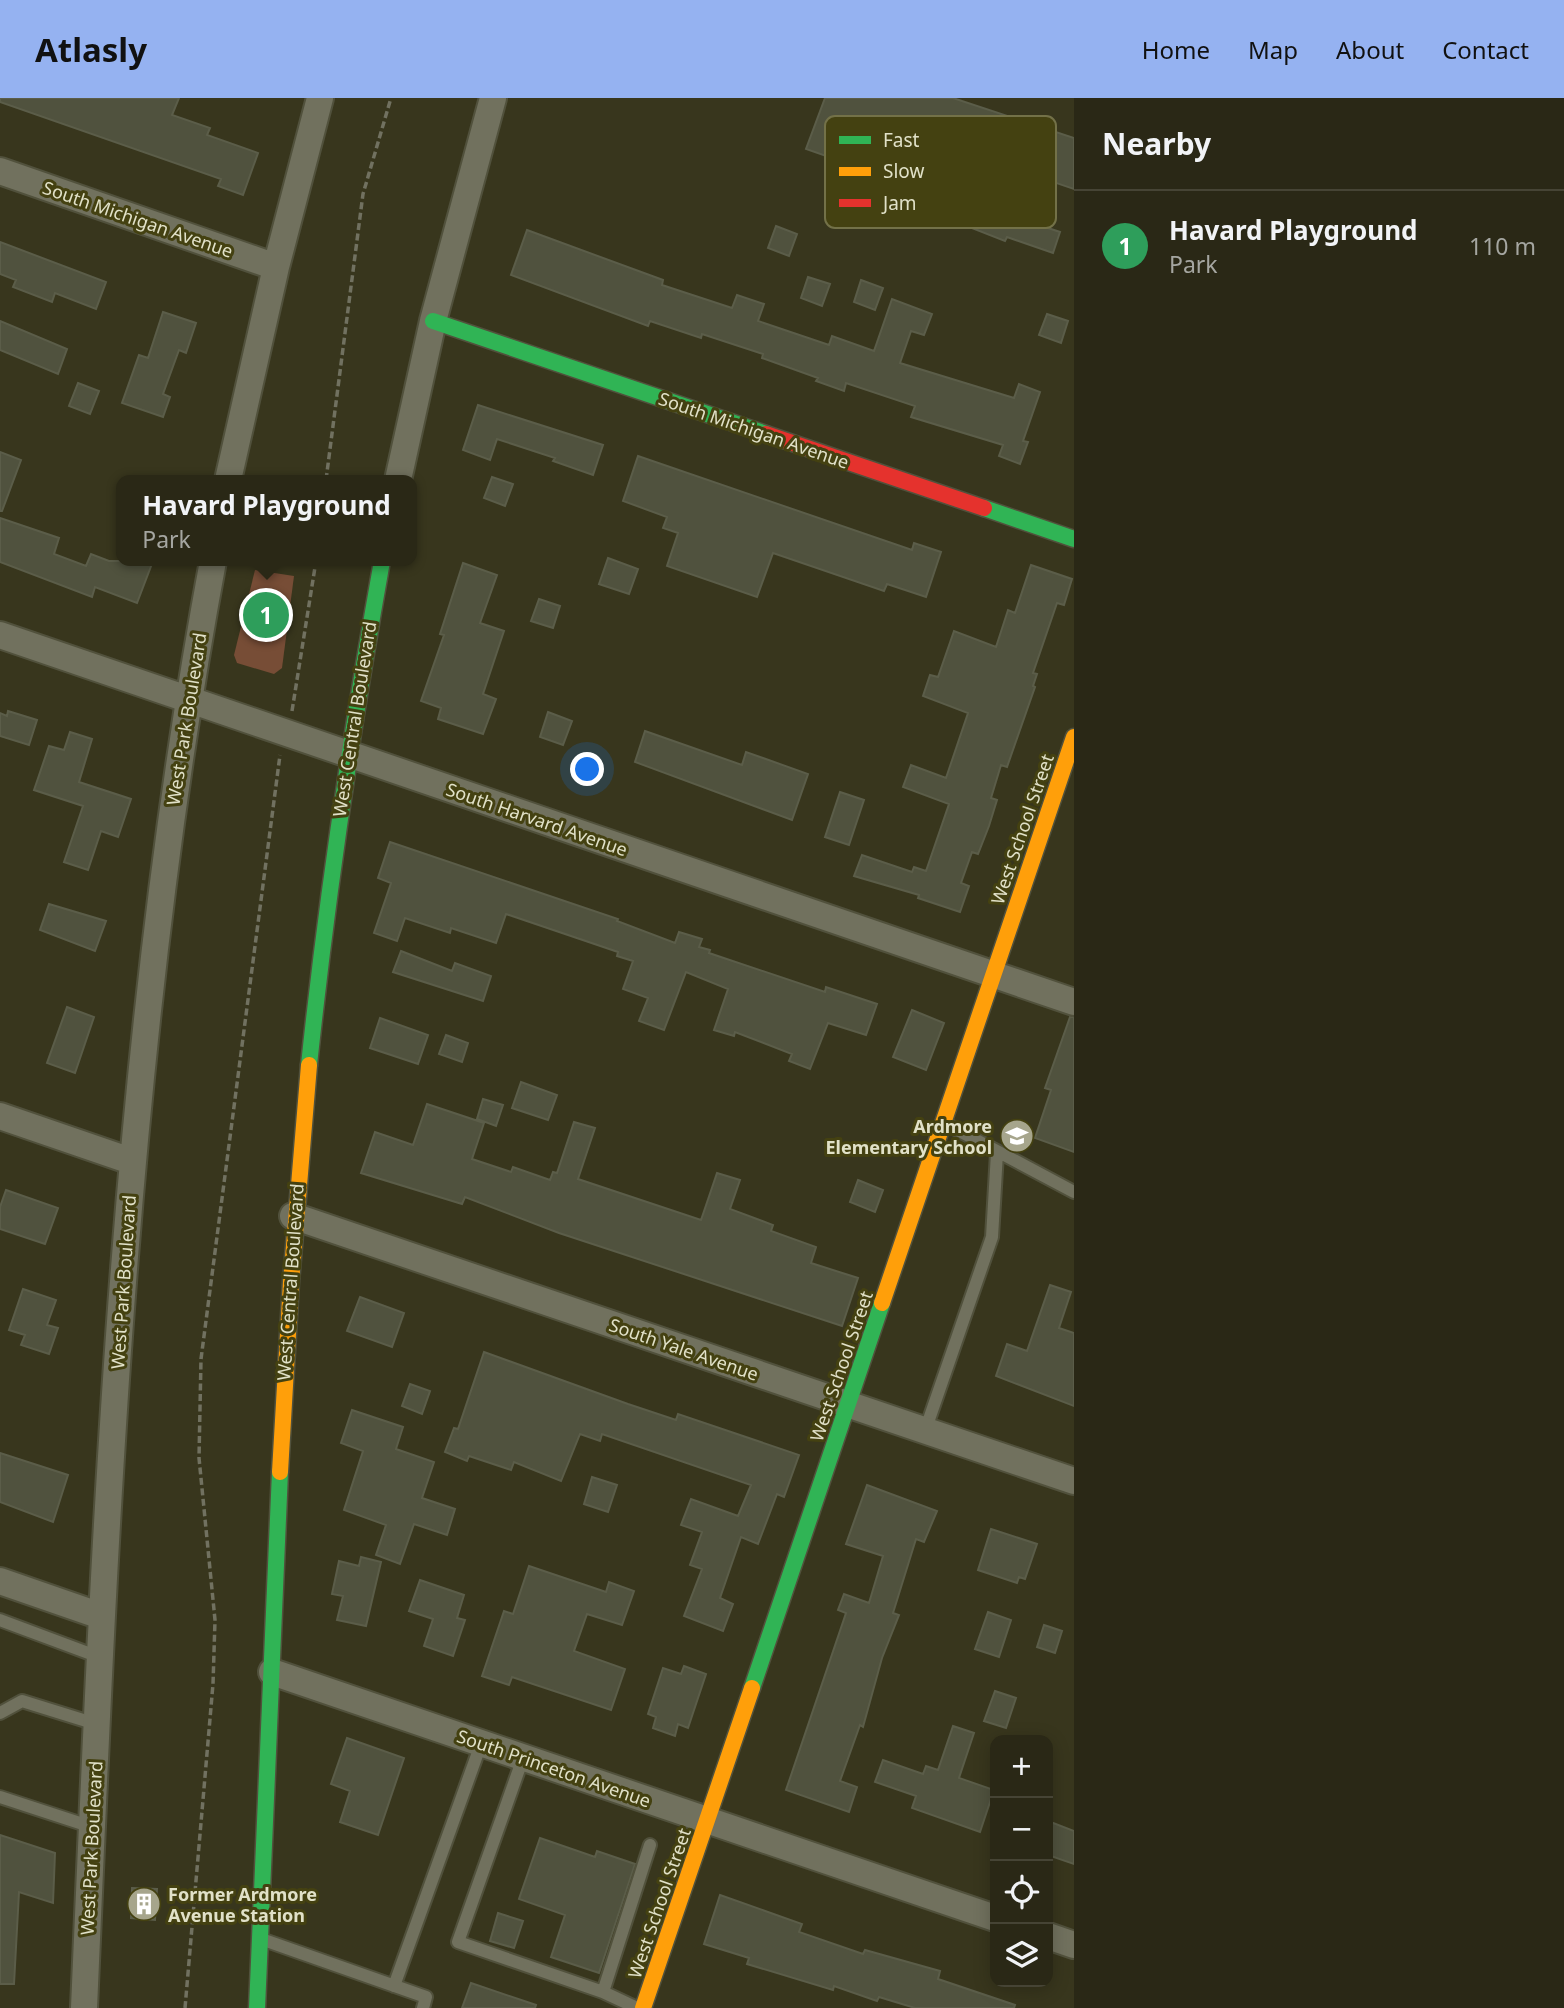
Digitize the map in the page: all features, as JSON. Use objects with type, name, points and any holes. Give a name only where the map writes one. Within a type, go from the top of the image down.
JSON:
[{"type":"street","points":[[230,475],[276,267],[320,98]]},
{"type":"street","points":[[399,475],[433,321],[493,98]]},
{"type":"street","name":"South Michigan Avenue","points":[[0,171],[276,267]]},
{"type":"street","name":"South Michigan Avenue","points":[[433,321],[1074,539]]},
{"type":"street","name":"West Park Boulevard","points":[[84,2008],[101,1616],[131,1161],[167,835],[187,700],[212,566]]},
{"type":"street","name":"West Central Boulevard","points":[[257,2008],[293,1216],[315,990],[348,754],[381,566]]},
{"type":"street","name":"South Harvard Avenue","points":[[0,635],[1074,1002]]},
{"type":"street","name":"West School Street","points":[[643,2008],[1074,737]]},
{"type":"street","points":[[0,1116],[131,1161]]},
{"type":"street","name":"South Yale Avenue","points":[[293,1216],[1074,1481]]},
{"type":"street","points":[[0,1581],[101,1616]]},
{"type":"street","name":"South Princeton Avenue","points":[[272,1672],[990,1916]]},
{"type":"street","points":[[1053,1938],[1074,1945]]},
{"type":"lane","points":[[943,1123],[1074,1192]]},
{"type":"lane","points":[[925,1431],[992,1237],[998,1153]]},
{"type":"lane","points":[[0,1620],[99,1657]]},
{"type":"lane","points":[[0,1713],[22,1701],[96,1724]]},
{"type":"lane","points":[[394,1986],[481,1744]]},
{"type":"lane","points":[[523,1758],[458,1942],[603,1992],[637,2008]]},
{"type":"lane","points":[[0,1797],[92,1827]]},
{"type":"lane","points":[[603,1992],[650,1845]]},
{"type":"lane","points":[[260,1939],[426,1997],[423,2008]]},
{"type":"path","points":[[327,475],[363,194],[391,98]]},
{"type":"path","points":[[290,719],[315,566]]},
{"type":"path","points":[[185,2008],[214,1684],[215,1620],[199,1458],[201,1359],[234,1128],[276,774],[282,751]]},
{"type":"shaded area","points":[[255,570],[294,576],[282,668],[274,674],[237,663],[234,655]]},
{"type":"building","points":[[0,98],[179,98],[172,115],[210,128],[207,135],[258,153],[243,195],[218,186],[221,179],[0,102]]},
{"type":"building","points":[[825,98],[953,98],[1007,116],[825,116],[825,156],[806,149]]},
{"type":"building","points":[[1056,132],[1074,138],[1074,189],[1056,183]]},
{"type":"building","points":[[776,226],[797,234],[789,256],[768,248]]},
{"type":"building","points":[[972,228],[1048,228],[1060,232],[1053,253],[1007,237],[1005,241]]},
{"type":"building","points":[[527,230],[663,280],[662,285],[732,308],[737,295],[764,304],[758,321],[829,345],[832,336],[874,351],[892,299],[932,314],[924,335],[911,331],[900,363],[1014,398],[1019,384],[1040,392],[1023,441],[1028,442],[1020,464],[999,456],[1003,445],[911,417],[915,406],[846,383],[844,391],[816,381],[818,378],[762,358],[763,354],[650,321],[648,326],[511,275]]},
{"type":"building","points":[[0,242],[106,282],[96,309],[55,293],[52,302],[13,287],[16,280],[0,274]]},
{"type":"building","points":[[808,277],[830,284],[822,306],[801,298]]},
{"type":"building","points":[[861,280],[883,288],[875,310],[854,302]]},
{"type":"building","points":[[163,312],[196,323],[186,353],[179,350],[163,394],[170,397],[163,417],[122,403],[139,355],[148,358]]},
{"type":"building","points":[[1047,314],[1068,321],[1061,343],[1039,335]]},
{"type":"building","points":[[0,321],[67,349],[58,374],[0,350]]},
{"type":"building","points":[[78,383],[99,391],[90,414],[69,406]]},
{"type":"building","points":[[478,405],[603,445],[593,475],[553,461],[555,458],[497,439],[490,460],[463,450]]},
{"type":"building","points":[[0,452],[21,460],[2,511],[0,511]]},
{"type":"building","points":[[638,456],[912,550],[914,543],[941,552],[926,597],[887,584],[884,591],[773,553],[757,597],[667,566],[678,533],[663,528],[667,517],[623,501]]},
{"type":"building","points":[[492,477],[513,484],[505,506],[484,498]]},
{"type":"building","points":[[0,518],[59,538],[54,554],[86,566],[91,554],[116,561],[116,566],[151,566],[137,603],[95,587],[92,597],[0,562]]},
{"type":"building","points":[[608,558],[638,569],[629,594],[599,584]]},
{"type":"building","points":[[463,563],[497,575],[480,623],[504,631],[483,694],[496,699],[483,734],[438,719],[441,708],[421,701],[444,635],[440,634]]},
{"type":"building","points":[[1031,565],[1072,579],[1064,605],[1057,603],[1033,673],[1037,674],[1033,686],[1035,687],[1007,767],[1001,765],[991,798],[997,800],[989,826],[978,854],[972,852],[961,883],[969,886],[960,912],[918,898],[919,895],[854,876],[862,855],[912,872],[914,867],[926,871],[949,804],[903,787],[911,765],[946,778],[968,713],[923,696],[930,675],[938,677],[954,631],[996,647],[1008,610],[1015,613]]},
{"type":"building","points":[[539,599],[560,606],[553,628],[531,621]]},
{"type":"building","points":[[8,711],[37,720],[29,745],[0,736],[0,713],[7,716]]},
{"type":"building","points":[[548,712],[572,721],[563,745],[540,737]]},
{"type":"building","points":[[645,731],[742,765],[746,752],[808,774],[792,820],[635,762]]},
{"type":"building","points":[[70,732],[92,739],[79,782],[131,799],[118,837],[101,831],[88,870],[64,862],[83,806],[34,790],[49,746],[64,750]]},
{"type":"building","points":[[840,792],[864,800],[849,845],[825,837]]},
{"type":"building","points":[[390,842],[618,919],[617,921],[675,943],[679,932],[702,939],[699,947],[710,950],[709,953],[825,992],[826,987],[877,1004],[866,1035],[828,1023],[810,1069],[789,1061],[792,1054],[735,1032],[734,1036],[714,1030],[728,989],[686,972],[664,1030],[639,1021],[648,998],[623,989],[633,961],[617,956],[618,952],[506,914],[496,943],[451,928],[450,933],[405,918],[397,941],[374,933],[391,883],[378,878]]},
{"type":"building","points":[[49,904],[106,921],[95,951],[40,930]]},
{"type":"building","points":[[401,951],[452,971],[455,963],[491,976],[483,1001],[393,972]]},
{"type":"building","points":[[67,1007],[94,1017],[75,1073],[47,1063]]},
{"type":"building","points":[[912,1010],[944,1023],[926,1070],[893,1057]]},
{"type":"building","points":[[1070,1017],[1074,1017],[1074,1152],[1035,1138],[1051,1090],[1045,1088]]},
{"type":"building","points":[[380,1018],[428,1035],[418,1064],[370,1048]]},
{"type":"building","points":[[446,1035],[468,1043],[462,1062],[439,1054]]},
{"type":"building","points":[[521,1082],[557,1095],[548,1120],[512,1108]]},
{"type":"building","points":[[483,1099],[503,1105],[496,1126],[477,1119]]},
{"type":"building","points":[[427,1104],[484,1123],[472,1159],[511,1172],[513,1167],[550,1180],[553,1172],[557,1173],[574,1122],[595,1128],[578,1179],[701,1220],[717,1173],[740,1180],[730,1209],[773,1225],[771,1231],[816,1247],[811,1263],[858,1278],[842,1326],[559,1233],[465,1197],[462,1204],[361,1173],[375,1132],[413,1145]]},
{"type":"building","points":[[858,1180],[883,1190],[875,1212],[850,1202]]},
{"type":"building","points":[[6,1190],[58,1208],[45,1244],[0,1229],[0,1207]]},
{"type":"building","points":[[1050,1285],[1071,1292],[1059,1328],[1074,1333],[1074,1406],[996,1376],[1007,1344],[1027,1351]]},
{"type":"building","points":[[23,1289],[56,1300],[47,1325],[58,1328],[49,1354],[21,1345],[25,1335],[9,1330]]},
{"type":"building","points":[[360,1297],[404,1313],[392,1347],[347,1331]]},
{"type":"building","points":[[484,1352],[676,1420],[678,1414],[799,1455],[784,1497],[777,1494],[758,1544],[741,1537],[720,1598],[733,1604],[723,1631],[684,1616],[702,1569],[690,1565],[702,1532],[681,1525],[691,1499],[738,1516],[751,1485],[602,1434],[600,1441],[580,1434],[561,1481],[514,1462],[511,1470],[469,1456],[467,1461],[445,1452],[454,1428],[458,1429]]},
{"type":"building","points":[[410,1384],[430,1391],[422,1414],[402,1406]]},
{"type":"building","points":[[352,1410],[403,1427],[396,1449],[434,1462],[422,1498],[455,1509],[447,1535],[414,1524],[400,1564],[376,1555],[386,1525],[344,1510],[363,1451],[341,1443]]},
{"type":"building","points":[[0,1453],[68,1475],[53,1522],[0,1502]]},
{"type":"building","points":[[592,1477],[617,1485],[608,1512],[584,1504]]},
{"type":"building","points":[[867,1485],[937,1511],[924,1542],[916,1539],[893,1613],[899,1615],[882,1658],[863,1727],[860,1725],[840,1781],[857,1787],[849,1812],[786,1790],[846,1613],[838,1610],[844,1594],[869,1603],[883,1556],[846,1544]]},
{"type":"building","points":[[991,1529],[1037,1544],[1025,1579],[1019,1577],[1017,1583],[978,1570]]},
{"type":"building","points":[[361,1557],[381,1562],[366,1626],[337,1620],[343,1596],[332,1594],[339,1561],[359,1566]]},
{"type":"building","points":[[529,1566],[606,1592],[609,1582],[634,1591],[622,1625],[587,1614],[574,1651],[625,1669],[611,1710],[512,1677],[509,1685],[482,1676],[504,1611],[513,1614]]},
{"type":"building","points":[[420,1580],[464,1595],[457,1618],[465,1620],[453,1656],[424,1646],[433,1619],[409,1611]]},
{"type":"building","points":[[988,1612],[1011,1620],[999,1657],[975,1649]]},
{"type":"building","points":[[1044,1625],[1062,1631],[1055,1653],[1037,1647]]},
{"type":"building","points":[[684,1666],[706,1674],[688,1728],[678,1724],[675,1736],[653,1728],[656,1717],[648,1714],[663,1668],[681,1674]]},
{"type":"building","points":[[995,1691],[1016,1698],[1006,1728],[984,1721]]},
{"type":"building","points":[[953,1726],[974,1733],[959,1778],[990,1789],[990,1802],[980,1832],[912,1808],[916,1796],[875,1782],[883,1760],[923,1774],[926,1766],[938,1770]]},
{"type":"building","points":[[347,1738],[404,1758],[378,1835],[340,1822],[350,1791],[331,1784]]},
{"type":"building","points":[[1053,1823],[1074,1831],[1074,1864],[1053,1857]]},
{"type":"building","points":[[0,1835],[55,1853],[53,1903],[19,1892],[14,1984],[0,1984]]},
{"type":"building","points":[[540,1838],[595,1857],[597,1851],[635,1864],[599,1973],[551,1957],[565,1915],[519,1899]]},
{"type":"building","name":"Former Ardmore Avenue Station","points":[[132,1888],[157,1889],[155,1920],[131,1918]]},
{"type":"building","points":[[720,1895],[802,1924],[799,1932],[863,1954],[865,1950],[940,1971],[938,1979],[1015,2005],[1014,2008],[915,2008],[879,1997],[877,2001],[834,1986],[833,1990],[747,1964],[749,1958],[704,1944]]},
{"type":"building","points":[[498,1913],[523,1921],[514,1948],[490,1941]]},
{"type":"building","points":[[471,1983],[536,2005],[535,2008],[462,2008]]},
{"type":"traffic: fast","points":[[433,321],[766,434]]},
{"type":"traffic: fast","points":[[984,508],[1074,539]]},
{"type":"traffic: fast","points":[[309,1065],[341,812],[381,566]]},
{"type":"traffic: fast","points":[[752,1688],[882,1303]]},
{"type":"traffic: fast","points":[[257,2008],[280,1472]]},
{"type":"traffic: slow","points":[[882,1303],[1074,737]]},
{"type":"traffic: slow","points":[[280,1472],[291,1282],[309,1065]]},
{"type":"traffic: slow","points":[[643,2008],[752,1688]]},
{"type":"traffic: jam","points":[[766,434],[984,508]]},
{"type":"place","name":"Havard Playground","points":[[266,615]]},
{"type":"place","name":"Ardmore Elementary School","points":[[1017,1136]]},
{"type":"place","name":"Former Ardmore Avenue Station","points":[[144,1904]]}]
